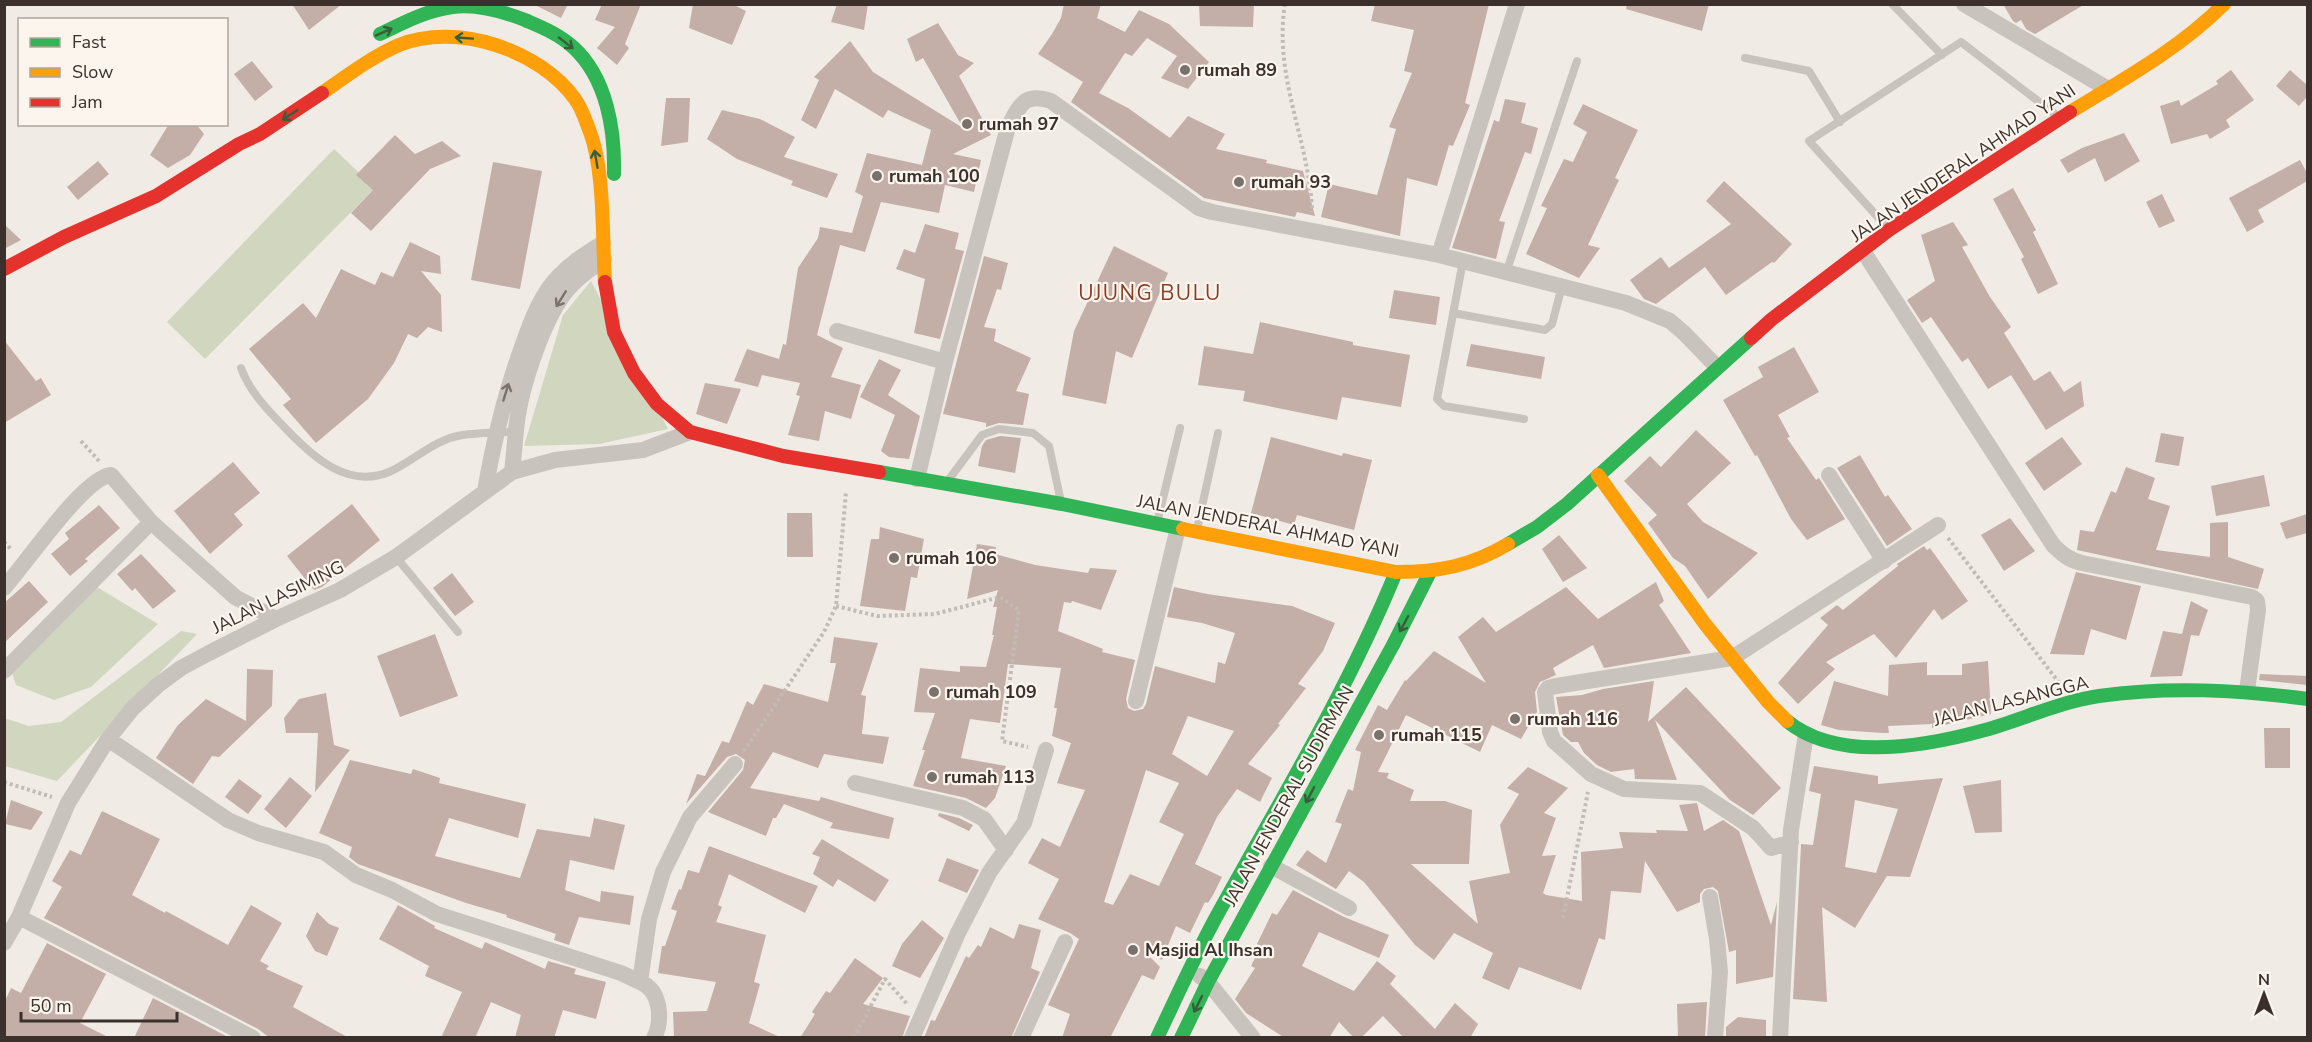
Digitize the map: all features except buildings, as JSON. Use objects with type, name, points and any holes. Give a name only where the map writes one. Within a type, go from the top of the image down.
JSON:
[{"type":"main road","name":"JALAN JENDERAL AHMAD YANI","points":[[4,269],[64,237],[156,196],[238,144],[260,134],[351,73],[399,45],[440,37],[483,40],[512,51],[551,73],[576,100],[591,134],[598,170],[605,281],[614,332],[634,373],[657,404],[690,432],[783,456],[1062,504],[1396,572],[1430,572],[1476,560],[1537,527],[1567,504],[1772,319],[1889,230],[2060,118],[2174,48],[2204,24],[2224,4]]},
{"type":"main road","name":"JALAN JENDERAL AHMAD YANI","points":[[366,42],[404,23],[442,9],[461,6],[483,8],[515,16],[551,31],[579,53],[596,79],[610,115],[615,162],[614,183],[602,218]]},
{"type":"main road","name":"JALAN JENDERAL AHMAD YANI","points":[[238,144],[276,107]]},
{"type":"main road","name":"JALAN LASANGGA","points":[[1598,475],[1701,623],[1781,716],[1806,734],[1855,746],[1870,747],[1910,743],[1973,733],[2074,701],[2125,693],[2169,690],[2247,692],[2307,699]]},
{"type":"main road","name":"JALAN JENDERAL SUDIRMAN","points":[[1157,1038],[1223,905],[1279,808],[1363,650],[1380,615],[1396,572]]},
{"type":"main road","name":"JALAN JENDERAL SUDIRMAN","points":[[1181,1038],[1208,982],[1393,645],[1430,572]]},
{"type":"street","points":[[1439,255],[1517,4]]},
{"type":"street","points":[[1964,4],[2108,88]]},
{"type":"street","points":[[917,479],[945,362],[1008,127],[1018,108],[1030,98],[1051,101],[1199,207],[1212,212],[1439,255],[1626,303],[1670,321],[1717,368]]},
{"type":"street","points":[[512,472],[527,378],[544,330],[560,298],[603,251]]},
{"type":"street","points":[[485,490],[495,434],[512,373],[530,324],[547,290],[567,268],[603,251]]},
{"type":"street","points":[[1863,251],[2053,544],[2064,555],[2082,563],[2252,597],[2257,601],[2258,610],[2247,692]]},
{"type":"street","points":[[837,331],[945,362]]},
{"type":"street","name":"JALAN LASIMING","points":[[4,944],[19,917],[68,802],[108,739],[133,708],[181,668],[276,619],[340,590],[396,557],[512,472],[555,460],[643,450],[690,432]]},
{"type":"street","points":[[4,588],[25,565],[71,504],[97,479],[111,475],[151,522],[235,597],[276,619]]},
{"type":"street","points":[[1829,475],[1884,561]]},
{"type":"street","points":[[4,671],[151,522]]},
{"type":"street","points":[[1791,842],[1771,848],[1753,828],[1700,793],[1624,789],[1591,774],[1554,741],[1550,732],[1545,696],[1548,688],[1732,658],[1938,525]]},
{"type":"street","points":[[1136,701],[1178,528]]},
{"type":"street","points":[[1780,1038],[1791,842],[1806,734]]},
{"type":"street","points":[[108,739],[228,820],[258,833],[324,852],[356,875],[392,890],[437,914],[647,984],[653,990],[658,1005],[659,1025],[654,1038]]},
{"type":"street","points":[[912,1038],[958,933],[989,873],[1024,823],[1046,750]]},
{"type":"street","points":[[640,982],[649,919],[663,872],[690,817],[735,764]]},
{"type":"street","points":[[855,783],[963,808],[984,819],[1006,850]]},
{"type":"street","points":[[1271,867],[1349,908]]},
{"type":"street","points":[[1710,897],[1718,939],[1720,972],[1715,1038]]},
{"type":"street","points":[[19,917],[253,1038]]},
{"type":"street","points":[[1021,1038],[1065,942]]},
{"type":"street","points":[[1190,968],[1208,982],[1253,1038]]},
{"type":"lane","points":[[1892,4],[1942,55]]},
{"type":"lane","points":[[1889,230],[1809,141],[1961,42],[2060,118]]},
{"type":"lane","points":[[1745,58],[1809,71],[1840,122]]},
{"type":"lane","points":[[1506,273],[1577,61]]},
{"type":"lane","points":[[1463,261],[1437,393],[1438,402],[1444,406],[1524,419]]},
{"type":"lane","points":[[1453,313],[1545,330],[1552,324],[1562,286]]},
{"type":"lane","points":[[241,368],[245,379],[260,402],[308,452],[343,473],[362,477],[376,476],[390,471],[416,454],[446,439],[517,431]]},
{"type":"lane","points":[[1157,522],[1180,428]]},
{"type":"lane","points":[[946,484],[982,435],[999,429],[1033,434],[1049,446],[1062,504]]},
{"type":"lane","points":[[1197,531],[1218,433]]},
{"type":"lane","points":[[396,557],[458,632]]},
{"type":"path","points":[[1285,4],[1281,40],[1284,69],[1293,103],[1295,126],[1311,187],[1313,231]]},
{"type":"path","points":[[81,441],[111,475]]},
{"type":"path","points":[[735,764],[824,632],[836,606],[848,468]]},
{"type":"path","points":[[1938,525],[2074,701]]},
{"type":"path","points":[[836,606],[877,616],[935,614],[1000,597],[1019,610],[1002,741],[1046,750]]},
{"type":"path","points":[[1563,918],[1591,774]]},
{"type":"path","points":[[4,782],[68,802]]},
{"type":"path","points":[[854,1038],[885,979],[920,1019]]},
{"type":"green space","points":[[334,149],[373,186],[373,190],[205,359],[167,322]]},
{"type":"green space","points":[[591,281],[668,429],[599,444],[524,446],[563,315]]},
{"type":"green space","points":[[97,587],[158,624],[91,687],[54,700],[16,685],[12,673]]},
{"type":"green space","points":[[181,631],[197,634],[57,781],[5,766],[4,718],[29,726],[61,722]]},
{"type":"traffic: fast","points":[[380,34],[425,14],[462,6],[480,7],[525,20],[568,42],[585,60],[594,74],[607,106],[613,140],[614,174]]},
{"type":"traffic: fast","points":[[1508,544],[1537,527],[1567,504],[1751,338]]},
{"type":"traffic: fast","points":[[879,472],[1062,504],[1183,529]]},
{"type":"traffic: fast","points":[[1157,1038],[1215,919],[1333,705],[1396,572]]},
{"type":"traffic: fast","points":[[1181,1038],[1208,982],[1393,645],[1430,572]]},
{"type":"traffic: fast","points":[[1787,721],[1808,734],[1831,742],[1857,747],[1883,747],[1962,736],[2070,702],[2125,693],[2203,690],[2308,699]]},
{"type":"traffic: slow","points":[[2070,112],[2170,49],[2224,4]]},
{"type":"traffic: slow","points":[[322,93],[379,55],[399,45],[422,39],[446,37],[471,39],[519,54],[541,67],[560,82],[577,103],[595,148],[601,186],[605,282]]},
{"type":"traffic: slow","points":[[1598,475],[1705,624],[1768,702],[1787,721]]},
{"type":"traffic: slow","points":[[1183,529],[1396,572],[1426,571],[1468,563],[1508,544]]},
{"type":"traffic: jam","points":[[4,269],[64,237],[156,196],[239,144],[260,134],[322,93]]},
{"type":"traffic: jam","points":[[1751,338],[1772,319],[1889,230],[2070,112]]},
{"type":"traffic: jam","points":[[605,282],[614,332],[634,373],[657,404],[690,432],[783,456],[879,472]]},
{"type":"place","name":"rumah 89","points":[[1185,70]]},
{"type":"place","name":"rumah 97","points":[[967,124]]},
{"type":"place","name":"rumah 100","points":[[877,176]]},
{"type":"place","name":"rumah 93","points":[[1239,182]]},
{"type":"place","name":"rumah 106","points":[[894,558]]},
{"type":"place","name":"rumah 109","points":[[934,692]]},
{"type":"place","name":"rumah 116","points":[[1515,719]]},
{"type":"place","name":"rumah 115","points":[[1379,735]]},
{"type":"place","name":"rumah 113","points":[[932,777]]},
{"type":"place","name":"Masjid Al Ihsan","points":[[1133,950]]},
{"type":"district","name":"UJUNG BULU","points":[[1150,293]]}]
